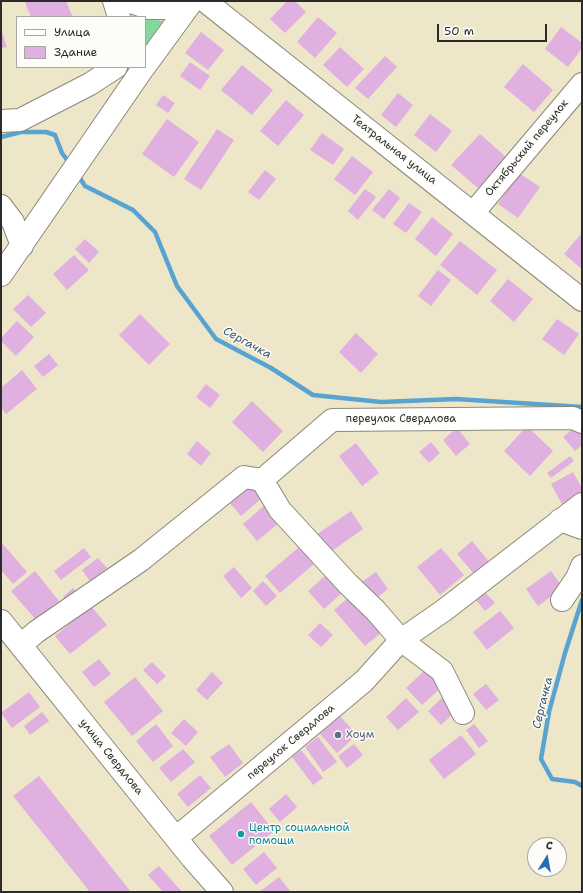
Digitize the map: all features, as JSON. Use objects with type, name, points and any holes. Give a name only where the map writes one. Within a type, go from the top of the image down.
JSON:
[{"type":"street","points":[[114,1],[119,16]]},
{"type":"street","points":[[128,1],[149,8],[166,8],[196,2]]},
{"type":"street","points":[[146,66],[196,2]]},
{"type":"street","name":"Театральная улица","points":[[196,2],[473,213],[582,300]]},
{"type":"street","points":[[1,121],[20,120],[90,84],[114,68]]},
{"type":"street","points":[[112,112],[122,68]]},
{"type":"street","points":[[1,275],[112,112],[144,68]]},
{"type":"street","name":"Октябрьский переулок","points":[[473,213],[582,84]]},
{"type":"street","points":[[1,206],[13,222],[22,246]]},
{"type":"street","name":"переулок Свердлова","points":[[262,480],[332,420],[573,418],[582,422]]},
{"type":"street","points":[[21,645],[36,632],[141,560],[244,477],[262,480],[280,510],[348,584],[376,611],[401,640],[442,671],[463,713]]},
{"type":"street","name":"переулок Свердлова","points":[[176,838],[364,681],[401,640],[443,611],[582,504]]},
{"type":"street","points":[[560,520],[582,528]]},
{"type":"street","points":[[562,600],[577,578],[582,566]]},
{"type":"street","name":"улица Свердлова","points":[[1,621],[176,838],[222,892]]},
{"type":"green space","points":[[146,18],[163,21],[146,46]]},
{"type":"building","points":[[66,1],[73,16],[31,16],[25,2]]},
{"type":"building","points":[[287,1],[295,1],[306,12],[285,33],[270,19]]},
{"type":"building","points":[[318,17],[337,33],[315,58],[297,42]]},
{"type":"building","points":[[561,27],[582,43],[582,48],[568,67],[545,49]]},
{"type":"building","points":[[1,29],[7,47],[1,48]]},
{"type":"building","points":[[201,32],[224,50],[208,70],[185,53]]},
{"type":"building","points":[[340,47],[364,69],[347,87],[323,65]]},
{"type":"building","points":[[385,56],[397,67],[368,99],[355,88]]},
{"type":"building","points":[[190,62],[210,76],[200,90],[180,76]]},
{"type":"building","points":[[523,64],[553,90],[534,112],[504,87]]},
{"type":"building","points":[[242,65],[273,90],[252,115],[221,90]]},
{"type":"building","points":[[398,93],[413,105],[396,127],[381,115]]},
{"type":"building","points":[[163,95],[175,103],[168,113],[156,105]]},
{"type":"building","points":[[286,100],[304,115],[278,146],[260,131]]},
{"type":"building","points":[[430,114],[452,131],[436,152],[414,135]]},
{"type":"building","points":[[167,119],[199,142],[174,177],[142,154]]},
{"type":"building","points":[[217,129],[234,140],[201,190],[184,179]]},
{"type":"building","points":[[322,133],[344,149],[333,165],[310,150]]},
{"type":"building","points":[[480,134],[506,157],[478,188],[451,165]]},
{"type":"building","points":[[352,156],[373,172],[355,195],[334,179]]},
{"type":"building","points":[[265,170],[276,179],[259,200],[248,192]]},
{"type":"building","points":[[519,173],[540,187],[518,218],[498,204]]},
{"type":"building","points":[[365,189],[376,197],[358,220],[348,211]]},
{"type":"building","points":[[389,189],[400,198],[384,219],[372,210]]},
{"type":"building","points":[[409,203],[422,212],[406,233],[393,224]]},
{"type":"building","points":[[432,217],[453,234],[436,256],[415,239]]},
{"type":"building","points":[[582,233],[582,269],[564,254]]},
{"type":"building","points":[[85,239],[99,252],[89,263],[75,249]]},
{"type":"building","points":[[460,241],[497,270],[477,295],[440,265]]},
{"type":"building","points":[[74,255],[89,270],[67,290],[53,274]]},
{"type":"building","points":[[438,270],[451,280],[431,306],[418,296]]},
{"type":"building","points":[[508,279],[533,299],[514,322],[490,301]]},
{"type":"building","points":[[28,295],[46,313],[31,327],[13,309]]},
{"type":"building","points":[[140,314],[170,344],[149,365],[119,335]]},
{"type":"building","points":[[557,319],[579,334],[564,355],[542,339]]},
{"type":"building","points":[[17,321],[34,337],[16,356],[1,341],[1,338]]},
{"type":"building","points":[[356,333],[378,354],[361,373],[339,352]]},
{"type":"building","points":[[49,354],[58,365],[43,377],[34,366]]},
{"type":"building","points":[[22,370],[37,389],[6,414],[1,408],[1,388]]},
{"type":"building","points":[[206,384],[220,395],[210,408],[196,397]]},
{"type":"building","points":[[252,401],[283,431],[263,452],[232,422]]},
{"type":"building","points":[[527,426],[553,451],[530,476],[504,451]]},
{"type":"building","points":[[576,426],[582,433],[582,445],[575,451],[563,437]]},
{"type":"building","points":[[457,428],[470,444],[456,456],[443,440]]},
{"type":"building","points":[[197,441],[211,453],[201,466],[187,454]]},
{"type":"building","points":[[431,442],[440,453],[429,463],[419,452]]},
{"type":"building","points":[[356,443],[379,473],[362,486],[339,456]]},
{"type":"building","points":[[570,456],[574,461],[551,478],[547,473]]},
{"type":"building","points":[[573,472],[582,488],[582,496],[563,506],[551,484]]},
{"type":"building","points":[[250,482],[263,497],[241,516],[228,501]]},
{"type":"building","points":[[265,505],[280,522],[257,541],[243,524]]},
{"type":"building","points":[[351,511],[363,529],[329,553],[316,535]]},
{"type":"building","points":[[472,541],[491,564],[476,576],[457,554]]},
{"type":"building","points":[[1,542],[27,572],[13,584],[1,570]]},
{"type":"building","points":[[299,547],[314,564],[280,593],[265,576]]},
{"type":"building","points":[[84,548],[91,557],[61,580],[54,571]]},
{"type":"building","points":[[441,548],[464,575],[440,595],[417,567]]},
{"type":"building","points":[[98,558],[107,568],[90,581],[82,570]]},
{"type":"building","points":[[234,567],[252,588],[241,598],[223,576]]},
{"type":"building","points":[[35,571],[59,601],[36,620],[11,591]]},
{"type":"building","points":[[551,571],[563,588],[538,606],[526,589]]},
{"type":"building","points":[[376,572],[388,589],[370,603],[357,585]]},
{"type":"building","points":[[326,575],[342,593],[324,609],[308,591]]},
{"type":"building","points":[[263,581],[277,596],[266,606],[253,591]]},
{"type":"building","points":[[73,588],[80,596],[69,605],[63,597]]},
{"type":"building","points":[[483,590],[495,603],[485,611],[474,598]]},
{"type":"building","points":[[350,596],[382,632],[365,646],[334,610]]},
{"type":"building","points":[[91,606],[107,625],[70,654],[55,636]]},
{"type":"building","points":[[500,611],[514,628],[487,650],[473,632]]},
{"type":"building","points":[[320,623],[333,635],[321,647],[308,635]]},
{"type":"building","points":[[99,659],[111,674],[94,687],[82,672]]},
{"type":"building","points":[[152,662],[166,676],[157,684],[143,670]]},
{"type":"building","points":[[426,669],[442,687],[422,705],[406,688]]},
{"type":"building","points":[[212,672],[223,683],[207,700],[196,690]]},
{"type":"building","points":[[135,677],[163,711],[132,736],[104,702]]},
{"type":"building","points":[[486,684],[499,700],[486,710],[473,694]]},
{"type":"building","points":[[29,692],[40,707],[12,728],[1,713]]},
{"type":"building","points":[[443,697],[456,711],[441,725],[428,711]]},
{"type":"building","points":[[406,698],[419,712],[398,730],[386,717]]},
{"type":"building","points":[[42,712],[49,721],[30,735],[24,726]]},
{"type":"building","name":"Хоум","points":[[340,716],[357,735],[337,753],[320,734]]},
{"type":"building","points":[[184,719],[198,732],[186,746],[171,733]]},
{"type":"building","points":[[156,724],[173,746],[153,762],[136,741]]},
{"type":"building","points":[[474,724],[488,741],[479,748],[466,730]]},
{"type":"building","points":[[461,735],[476,754],[444,779],[429,760]]},
{"type":"building","points":[[318,737],[337,762],[323,772],[305,747]]},
{"type":"building","points":[[229,744],[243,763],[225,777],[210,757]]},
{"type":"building","points":[[354,744],[363,755],[347,768],[338,756]]},
{"type":"building","points":[[183,749],[195,762],[171,782],[159,768]]},
{"type":"building","points":[[301,750],[323,778],[313,785],[292,757]]},
{"type":"building","points":[[200,775],[211,788],[188,807],[177,794]]},
{"type":"building","points":[[39,776],[131,892],[90,892],[13,796]]},
{"type":"building","points":[[286,794],[297,807],[280,822],[269,809]]},
{"type":"building","name":"Центр социальной помощи","points":[[251,802],[274,831],[232,865],[209,836]]},
{"type":"building","points":[[264,852],[277,868],[256,885],[243,869]]},
{"type":"building","points":[[159,866],[182,892],[163,892],[148,875]]},
{"type":"building","points":[[279,877],[291,892],[259,892]]},
{"type":"waterway","name":"Сергачка","points":[[1,137],[21,132],[46,132],[55,135],[62,153],[70,164]]},
{"type":"waterway","name":"Сергачка","points":[[78,175],[85,186],[133,210],[155,232],[177,286],[216,339],[271,368],[313,395],[381,402],[456,399],[582,407]]},
{"type":"waterway","name":"Сергачка","points":[[582,600],[565,653],[549,712],[541,759],[552,779],[575,782],[582,786]]},
{"type":"place","name":"Хоум","points":[[338,735]]},
{"type":"place","name":"Центр социальной помощи","points":[[241,834]]}]
